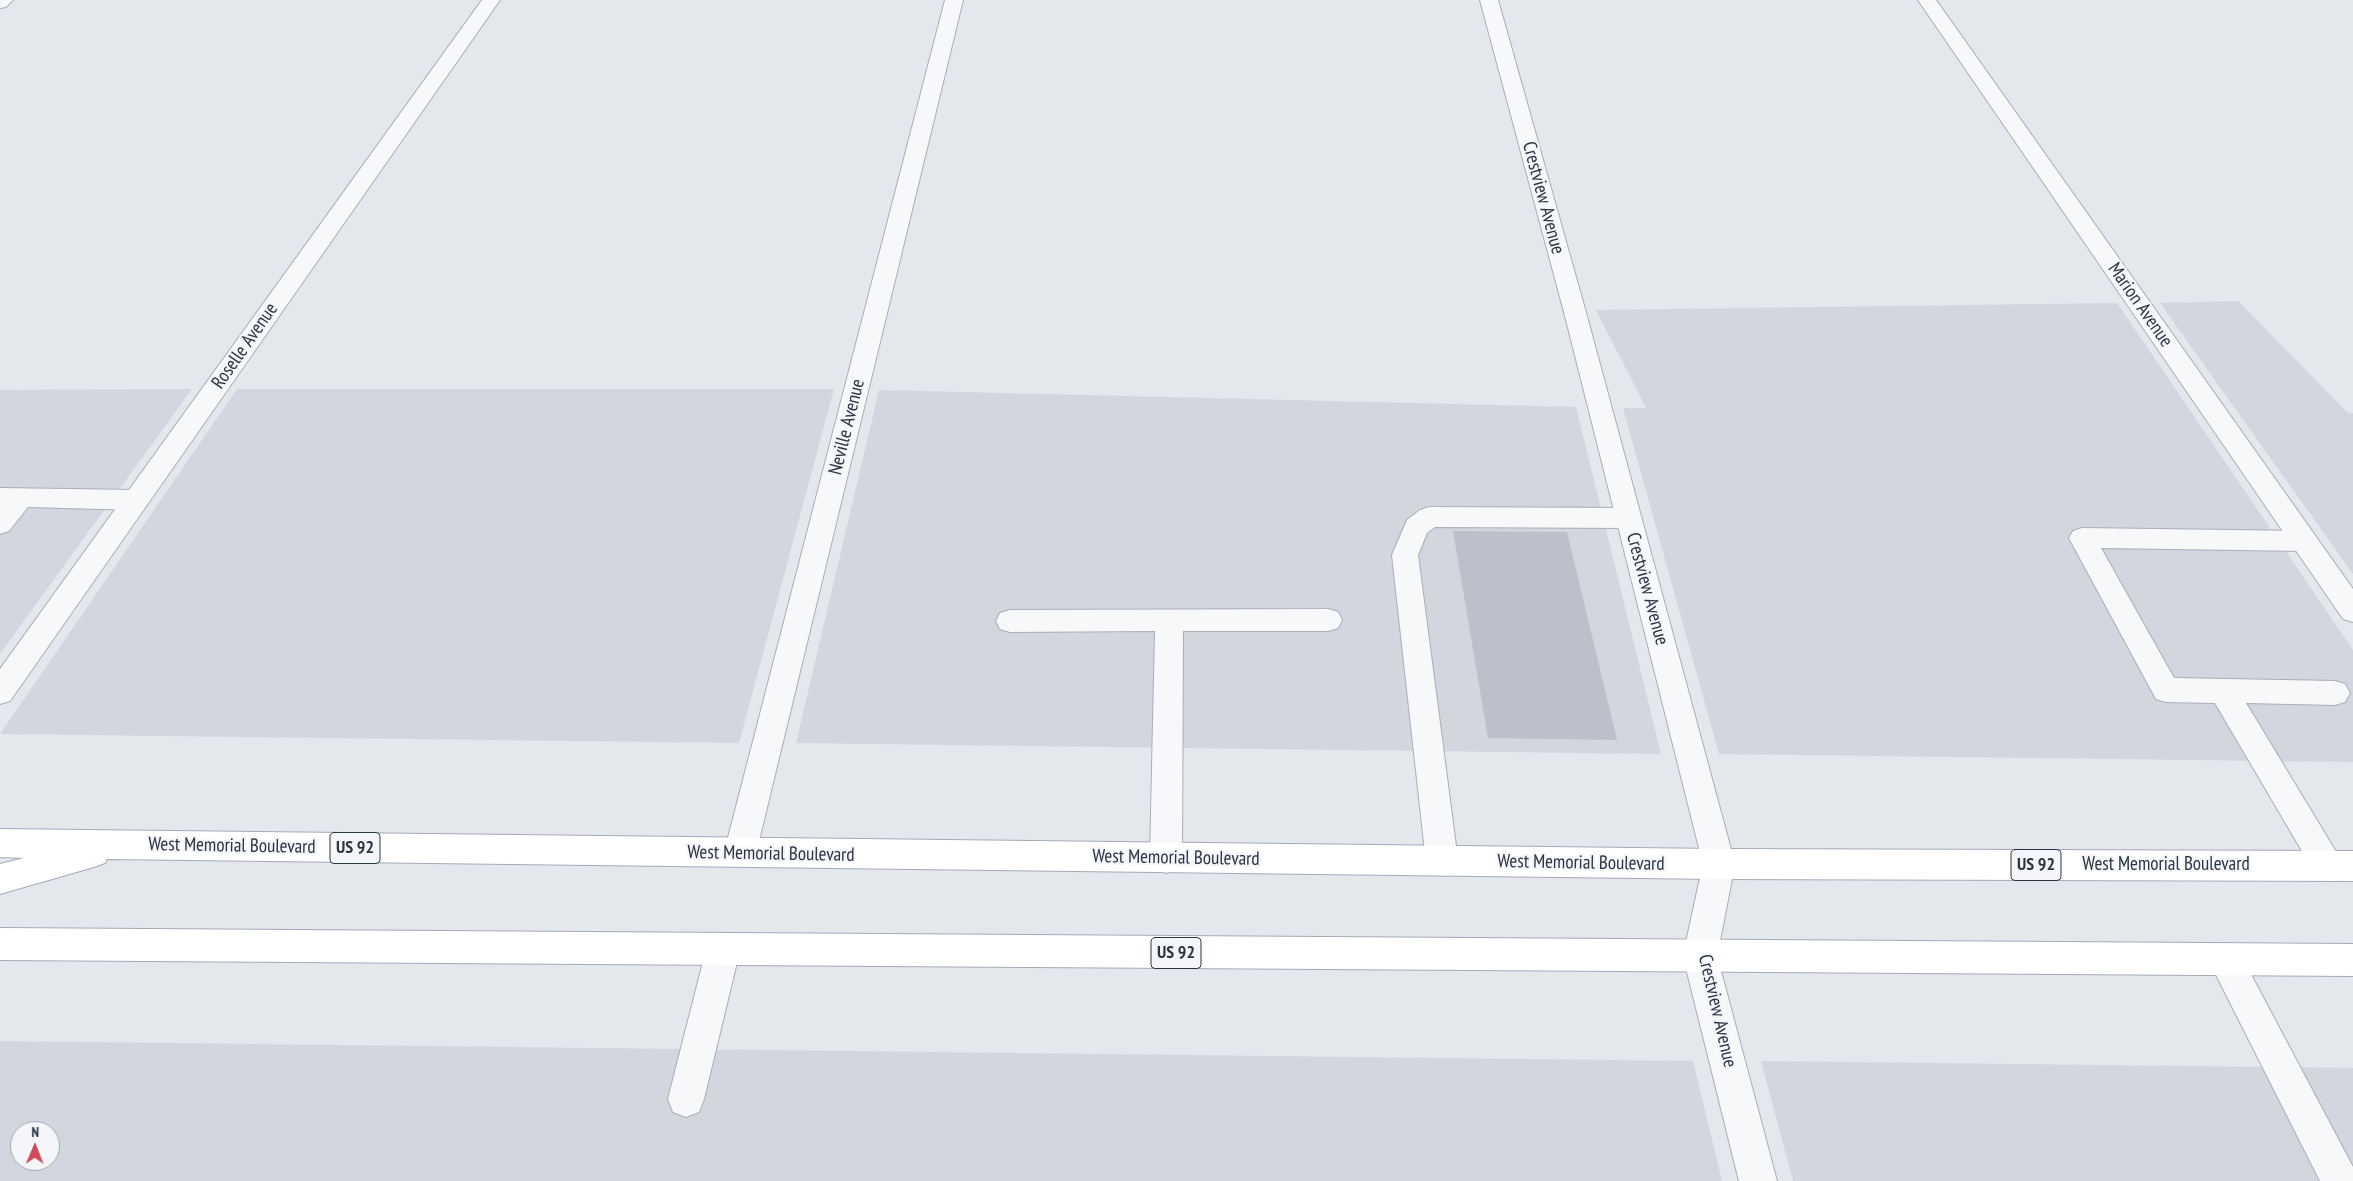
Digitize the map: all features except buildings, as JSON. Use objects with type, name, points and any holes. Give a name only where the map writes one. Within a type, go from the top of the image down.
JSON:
[{"type":"main road","name":"West Memorial Boulevard","points":[[0,843],[1719,864],[2340,865]]},
{"type":"main road","points":[[0,879],[125,844]]},
{"type":"main road","name":"US 92","points":[[0,944],[2353,960]]},
{"type":"street","points":[[0,3],[4,0]]},
{"type":"street","name":"Roselle Avenue","points":[[0,692],[490,0]]},
{"type":"street","name":"Neville Avenue","points":[[740,853],[954,0]]},
{"type":"street","name":"Crestview Avenue","points":[[1489,0],[1576,316],[1719,864],[1700,956],[1758,1181]]},
{"type":"street","name":"Marion Avenue","points":[[1927,0],[2353,611]]},
{"type":"street","points":[[0,524],[10,497],[136,500]]},
{"type":"street","points":[[1442,861],[1406,555],[1416,527],[1429,517],[1628,518]]},
{"type":"street","points":[[2305,541],[2082,538],[2166,690],[2335,693]]},
{"type":"street","points":[[1166,858],[1169,620]]},
{"type":"street","points":[[1010,621],[1328,620]]},
{"type":"street","points":[[2223,691],[2340,865]]},
{"type":"street","points":[[686,1099],[723,950]]},
{"type":"street","points":[[2225,959],[2340,1181]]},
{"type":"shaded area","points":[[2238,301],[2348,413],[2353,413],[2353,574],[2160,303]]},
{"type":"shaded area","points":[[2117,303],[2353,650],[2353,762],[1719,754],[1623,408],[1646,408],[1596,310]]},
{"type":"shaded area","points":[[192,389],[0,654],[0,390]]},
{"type":"shaded area","points":[[237,389],[834,389],[739,743],[0,734]]},
{"type":"shaded area","points":[[879,390],[1576,407],[1661,754],[796,743]]},
{"type":"shaded area","points":[[0,1041],[1693,1061],[1722,1181],[0,1181]]},
{"type":"shaded area","points":[[1761,1061],[2353,1068],[2353,1181],[1793,1181]]}]
